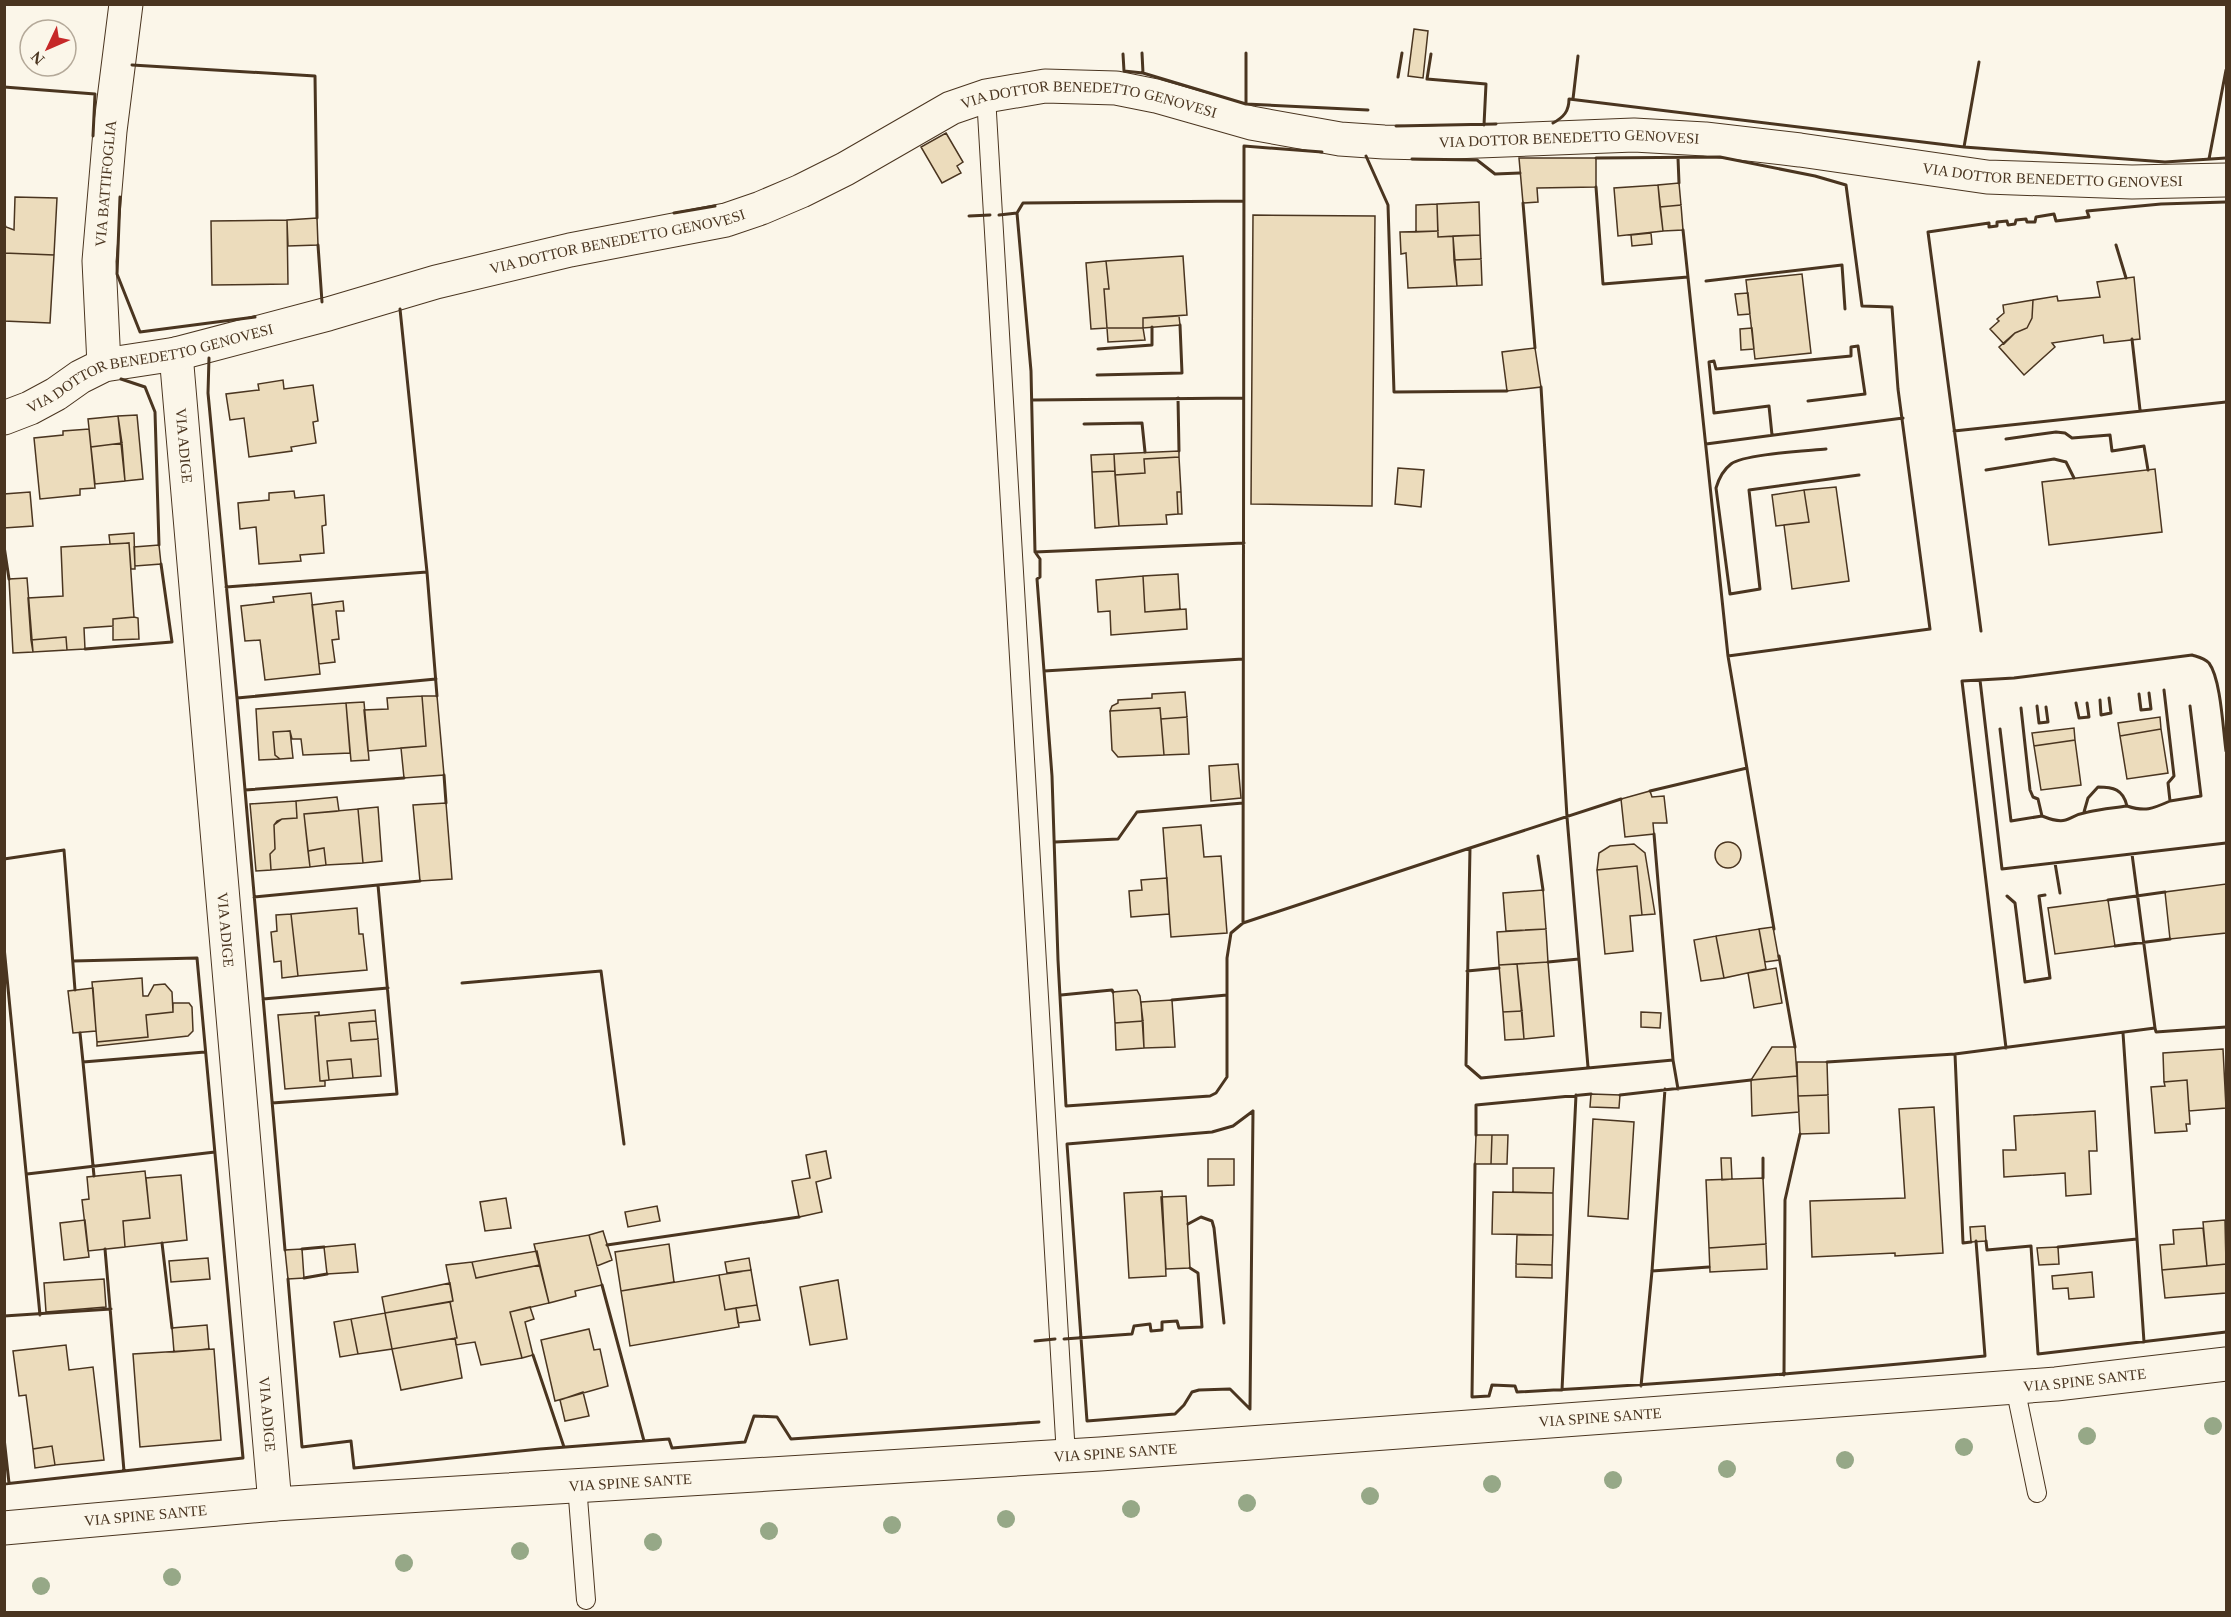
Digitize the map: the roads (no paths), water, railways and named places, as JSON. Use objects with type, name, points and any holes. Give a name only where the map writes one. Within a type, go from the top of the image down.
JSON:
[{"type":"street","name":"VIA BATTIFOGLIA","points":[[104,365],[99,261],[109,142],[126,4]]},
{"type":"street","name":"VIA DOTTOR BENEDETTO GENOVESI","points":[[4,418],[30,408],[104,365],[176,354],[328,314],[436,282],[570,250],[726,220],[761,208],[845,169],[951,108],[986,96],[1045,86],[1116,88],[1156,96],[1251,123],[1340,139],[1437,143],[1634,135],[1705,139],[1800,150],[1987,177],[2132,182],[2226,180]]},
{"type":"street","name":"VIA ADIGE","points":[[176,354],[275,1504]]},
{"type":"street","name":"VIA SPINE SANTE","points":[[4,1528],[275,1504],[1066,1456],[2056,1384],[2226,1364]]},
{"type":"lane","points":[[986,96],[1066,1456]]},
{"type":"lane","points":[[2015,1387],[2037,1493]]},
{"type":"lane","points":[[577,1485],[586,1600]]}]
